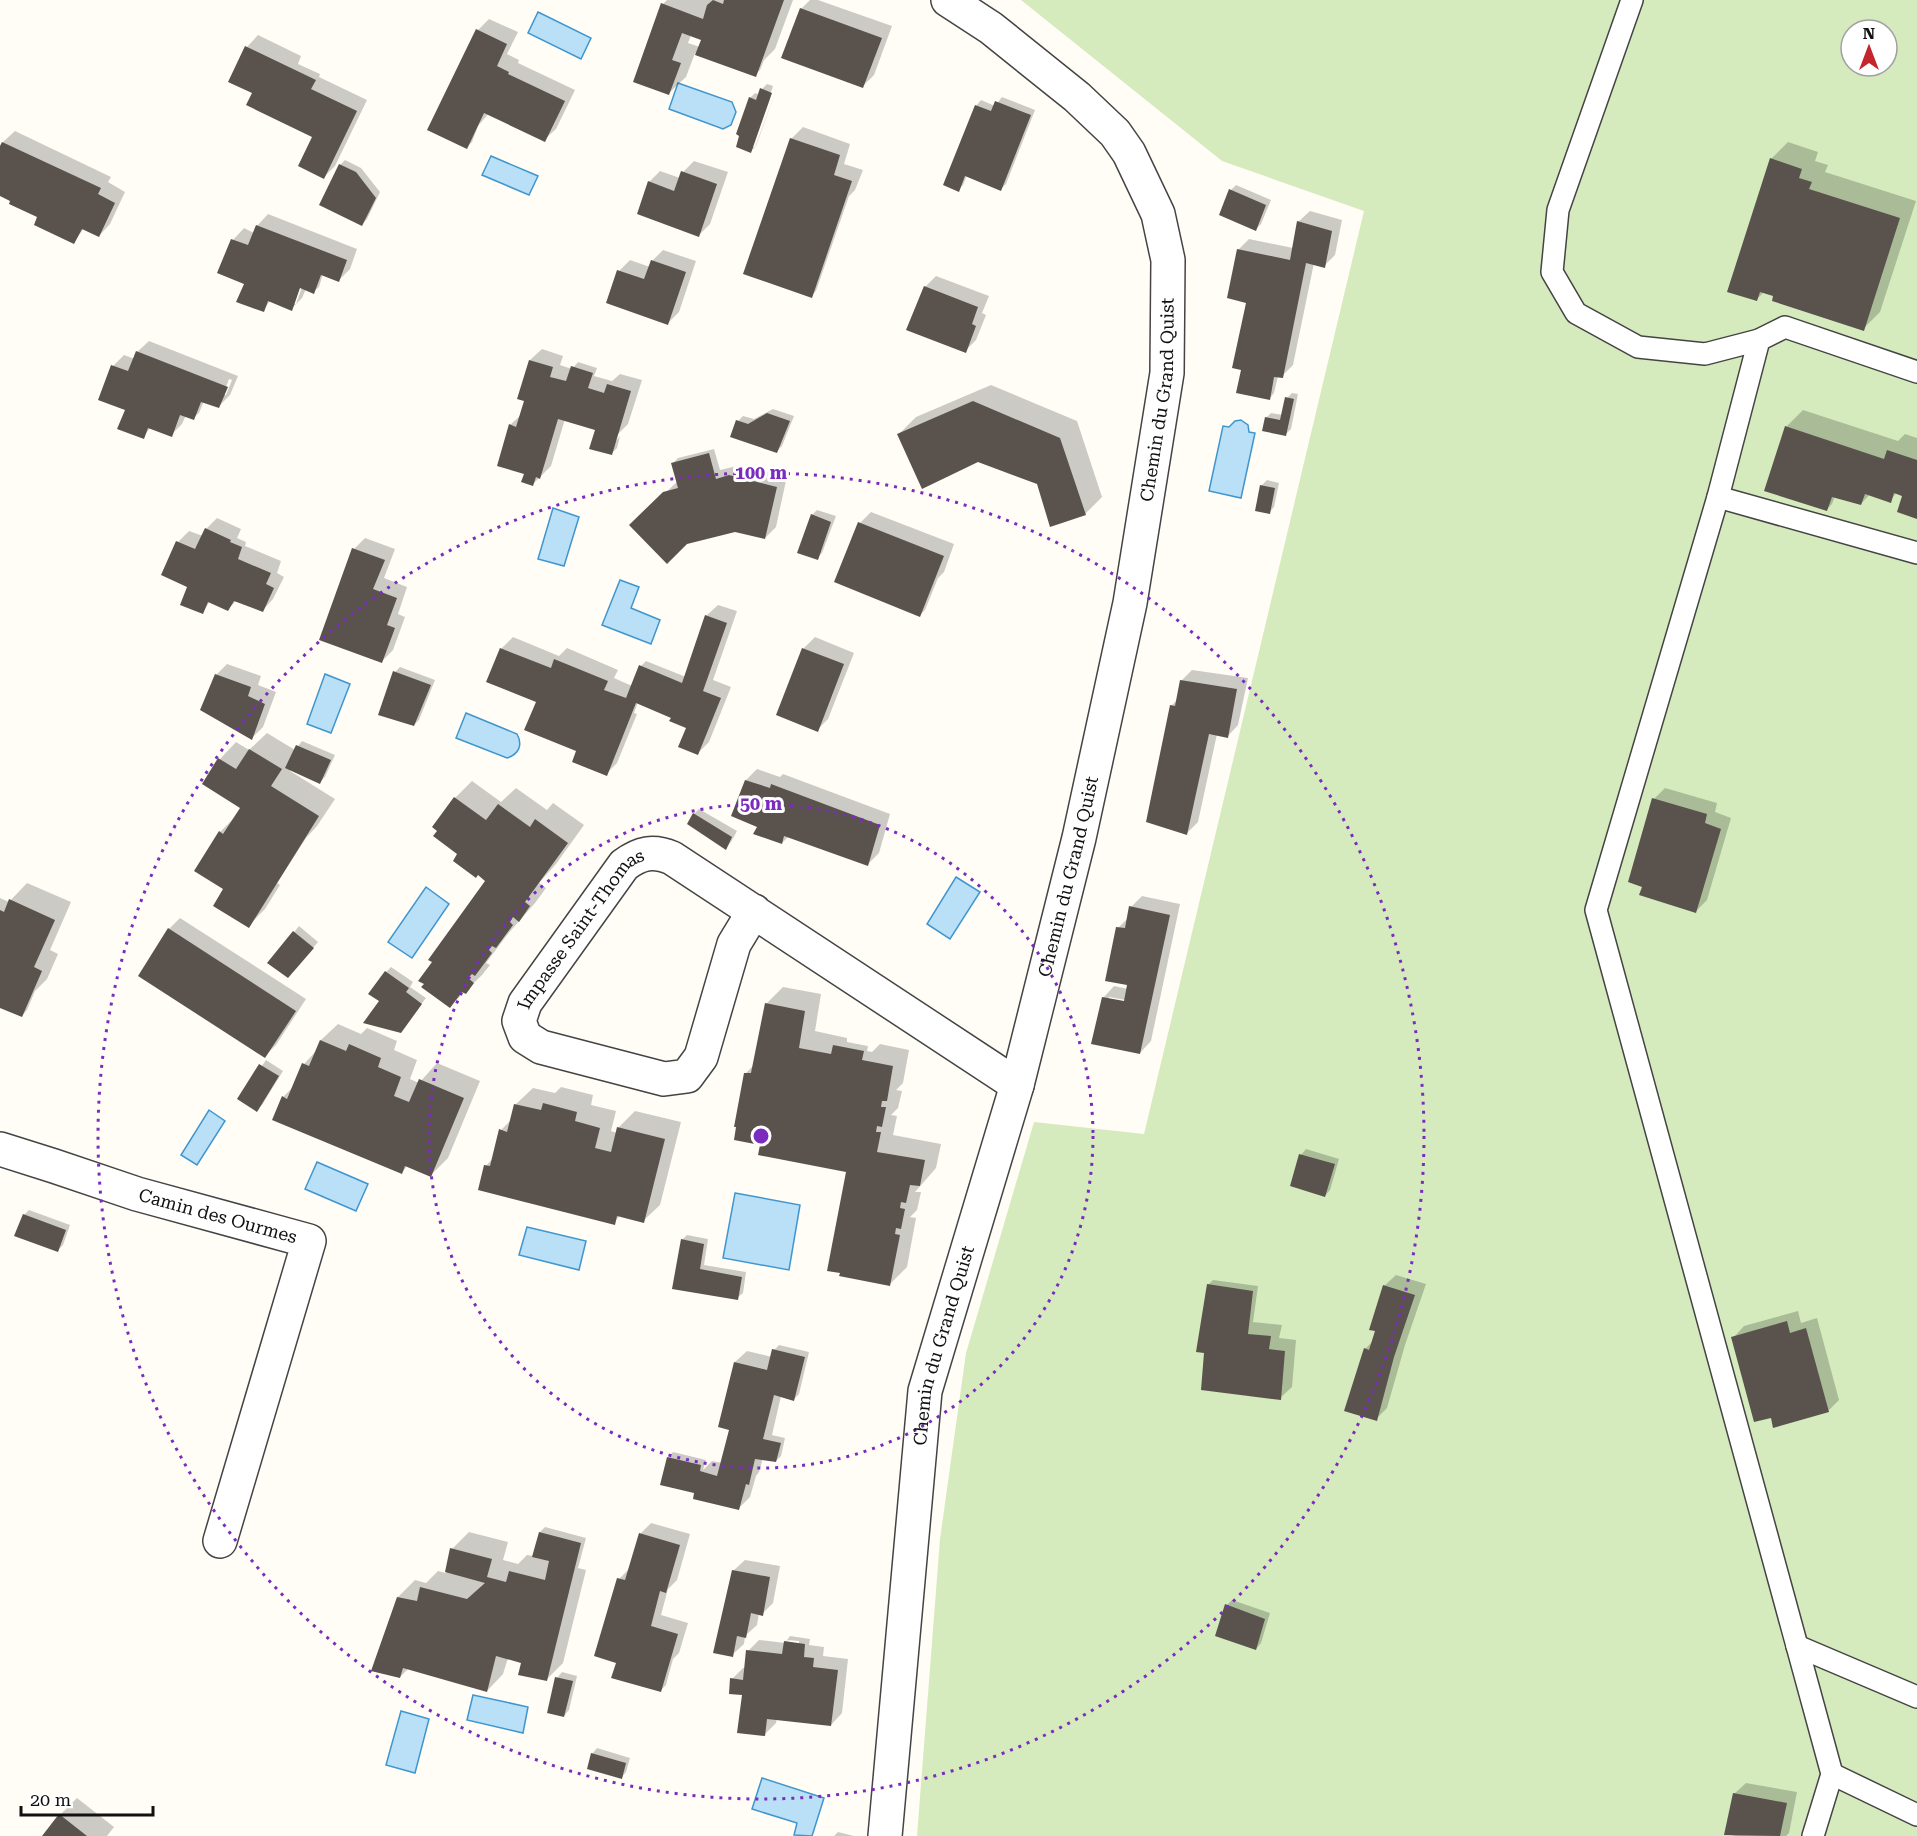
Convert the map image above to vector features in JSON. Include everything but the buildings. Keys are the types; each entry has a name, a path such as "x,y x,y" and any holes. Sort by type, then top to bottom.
{"street":[{"name":"Chemin du Grand Quist","path":"885,1836 925,1391 1017,1084 1079,838 1130,603 1167,373 1168,260 1158,214 1129,153 1115,134 1069,90 991,28 948,0"},
{"name":"Impasse Saint-Thomas","path":"754,911 734,944 701,1057 687,1076 664,1079 541,1047 525,1037 519,1021 525,1004 624,865 634,857 647,852 661,853 754,911 1017,1084"},
{"name":"Camin des Ourmes","path":"0,1149 137,1194 309,1241 220,1540"}],"lane":[{"path":"1632,0 1558,210 1552,272 1576,313 1638,347 1705,354 1759,340 1785,327 1917,372"},
{"path":"1759,340 1719,497 1596,910 1832,1774 1813,1836"},
{"path":"1719,497 1917,553"},
{"path":"1797,1646 1917,1696"},
{"path":"1832,1774 1917,1815"}],"green space":[{"path":"1021,0 1917,0 1917,1836 917,1836 940,1539 966,1353 1034,1122 1144,1134 1364,211 1222,161"}],"water":[{"path":"538,12 591,38 581,59 528,33"},
{"path":"678,83 732,102 736,112 731,125 723,129 669,109"},
{"path":"491,156 538,176 529,195 482,175"},
{"path":"1241,420 1248,425 1249,432 1255,433 1241,498 1209,491 1223,426 1229,427 1235,421"},
{"path":"553,508 579,517 564,566 538,559"},
{"path":"620,580 639,587 631,608 660,620 651,644 602,625"},
{"path":"325,674 350,684 331,733 307,724"},
{"path":"466,713 517,734 520,745 517,752 507,758 456,738"},
{"path":"956,877 980,892 950,939 927,924"},
{"path":"426,887 449,904 412,958 388,942"},
{"path":"209,1110 225,1121 197,1165 181,1155"},
{"path":"317,1162 368,1184 356,1211 305,1189"},
{"path":"735,1193 800,1205 789,1270 723,1258"},
{"path":"527,1227 586,1241 579,1270 519,1255"},
{"path":"473,1695 528,1707 523,1733 467,1720"},
{"path":"401,1711 429,1719 415,1773 386,1765"},
{"path":"762,1778 824,1798 812,1836 794,1835 797,1823 752,1809"}]}
